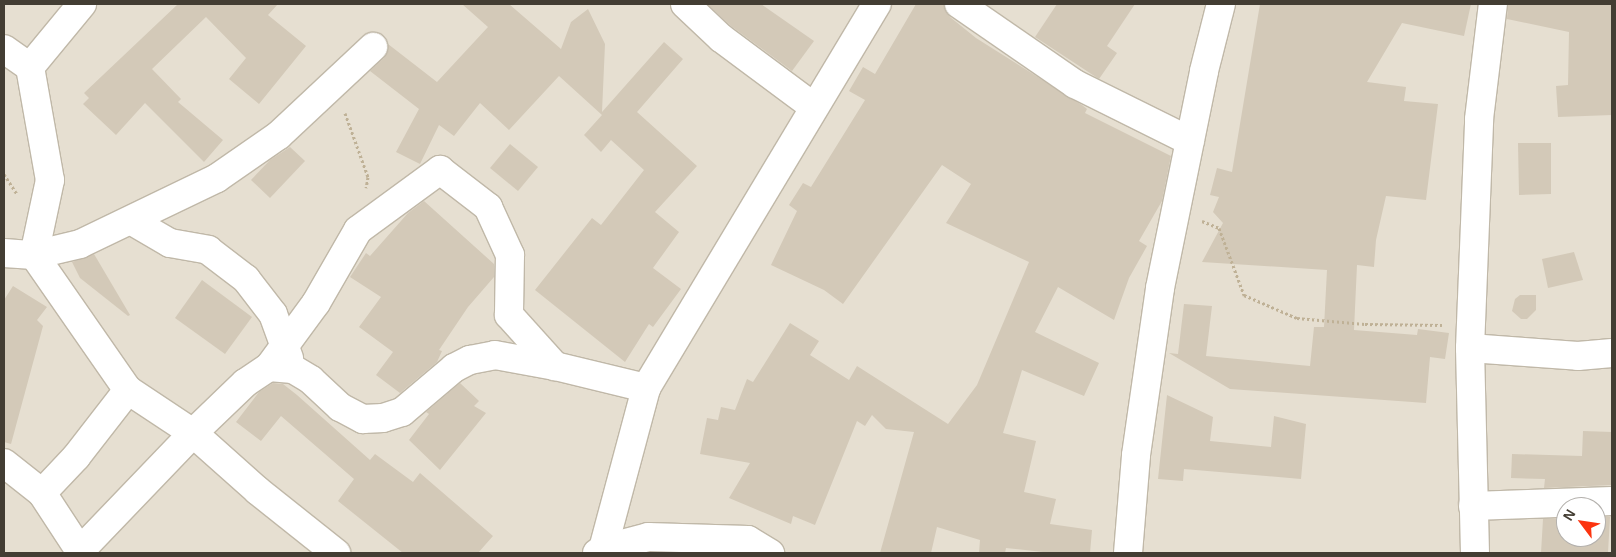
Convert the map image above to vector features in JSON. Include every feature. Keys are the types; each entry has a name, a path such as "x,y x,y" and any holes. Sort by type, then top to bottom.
{"street":[{"path":"30,67 82,4"},
{"path":"685,4 721,38 814,107"},
{"path":"770,553 748,540 658,537 600,551 646,388 877,4"},
{"path":"959,4 1075,84 1190,141"},
{"path":"1128,553 1149,366 1175,212 1221,4"},
{"path":"1475,553 1470,337 1479,119 1493,4"},
{"path":"4,252 34,255 80,244 132,221 217,178 279,135 373,47"},
{"path":"4,49 30,67 50,180 34,255 128,390 193,433 258,491 336,553"},
{"path":"284,344 316,304 358,230 440,170 488,207 510,255 509,315 555,366"},
{"path":"132,221 170,243 208,250 246,279 273,314 284,344 281,368"},
{"path":"1470,337 1578,356 1612,353"},
{"path":"4,463 42,493 79,552 193,433 245,383 281,368 311,380 340,407 363,419 383,418 402,412 454,368 470,360 495,356 555,366 646,388"},
{"path":"42,493 76,457 128,390"},
{"path":"1473,506 1612,501"}],"path":[{"path":"333,85 352,129 368,177 358,230"},
{"path":"1175,212 1219,228 1244,295 1297,318 1470,337"}],"shaded area":[{"path":"4,4 1612,4 1612,553 4,553"}],"building":[{"path":"178,4 278,4 268,15 306,46 259,104 229,79 246,58 206,17 152,69 181,99 178,102 223,140 204,162 145,103 116,135 83,104 89,98 84,93"},
{"path":"462,4 509,4 561,49 571,22 588,9 605,44 602,112 664,42 683,59 637,112 697,166 655,212 679,232 653,268 681,289 653,327 649,324 625,362 535,290 592,218 601,225 644,170 611,140 601,152 584,135 602,115 559,76 509,130 480,103 454,136 439,125 420,164 396,152 419,109 370,71 384,58 388,44 437,82 488,27"},
{"path":"707,4 761,4 814,41 792,71 731,26"},
{"path":"916,4 944,4 950,17 976,38 1082,105 1087,109 1085,113 1171,156 1162,201 1139,241 1147,246 1129,278 1114,320 1058,287 1035,332 1099,363 1084,396 1022,370 1003,433 1036,441 1024,492 1056,499 1050,524 1092,530 1090,553 1052,553 1006,548 1005,553 979,553 980,540 937,527 931,553 880,553 914,432 886,429 872,415 865,426 857,421 815,525 793,516 791,524 729,498 750,463 700,454 707,418 718,420 721,407 735,410 747,379 753,382 790,323 819,341 810,355 849,380 857,366 948,424 977,385 1029,262 946,223 971,184 942,165 843,304 824,290 771,265 797,211 789,205 803,183 811,187 865,100 849,91 863,67 875,74"},
{"path":"1057,4 1135,4 1107,46 1117,53 1099,79 1035,37"},
{"path":"1260,4 1471,4 1464,36 1402,23 1367,82 1406,87 1404,101 1438,104 1426,200 1386,196 1376,240 1374,267 1357,265 1354,330 1417,335 1418,329 1449,333 1445,359 1430,357 1426,403 1230,389 1169,353 1178,354 1184,304 1212,306 1206,356 1310,366 1314,327 1324,327 1327,270 1202,262 1223,223 1213,212 1219,197 1210,195 1217,168 1232,172"},
{"path":"1508,4 1612,4 1612,115 1558,117 1556,86 1568,85 1569,32 1507,19"},
{"path":"1518,143 1551,143 1551,194 1519,195"},
{"path":"510,144 538,167 518,191 490,168"},
{"path":"290,147 305,161 270,198 251,180 270,160"},
{"path":"424,201 494,264 494,277 468,307 439,350 442,351 437,362 400,393 376,375 393,352 359,327 381,297 350,277 366,253 370,256 408,213"},
{"path":"1574,252 1583,280 1548,288 1542,259"},
{"path":"94,254 130,315 128,316 80,278 72,262"},
{"path":"202,280 252,317 225,354 175,318"},
{"path":"13,286 47,307 37,320 43,326 11,444 4,442 4,300"},
{"path":"1520,295 1536,295 1536,310 1527,319 1521,319 1512,311 1515,299"},
{"path":"273,383 283,384 297,395 370,460 375,454 413,482 420,473 493,536 478,553 403,553 338,501 354,479 281,416 261,441 236,422 259,392"},
{"path":"460,383 479,401 474,406 486,413 440,470 409,440 429,414 426,412"},
{"path":"1167,395 1213,417 1210,441 1271,447 1274,416 1306,424 1301,479 1184,469 1183,481 1158,479"},
{"path":"1583,431 1612,432 1612,485 1544,488 1545,479 1511,478 1512,454 1582,456"},
{"path":"1606,517 1610,517 1608,553 1541,553 1543,519 1556,518 1556,547 1606,547"}]}
